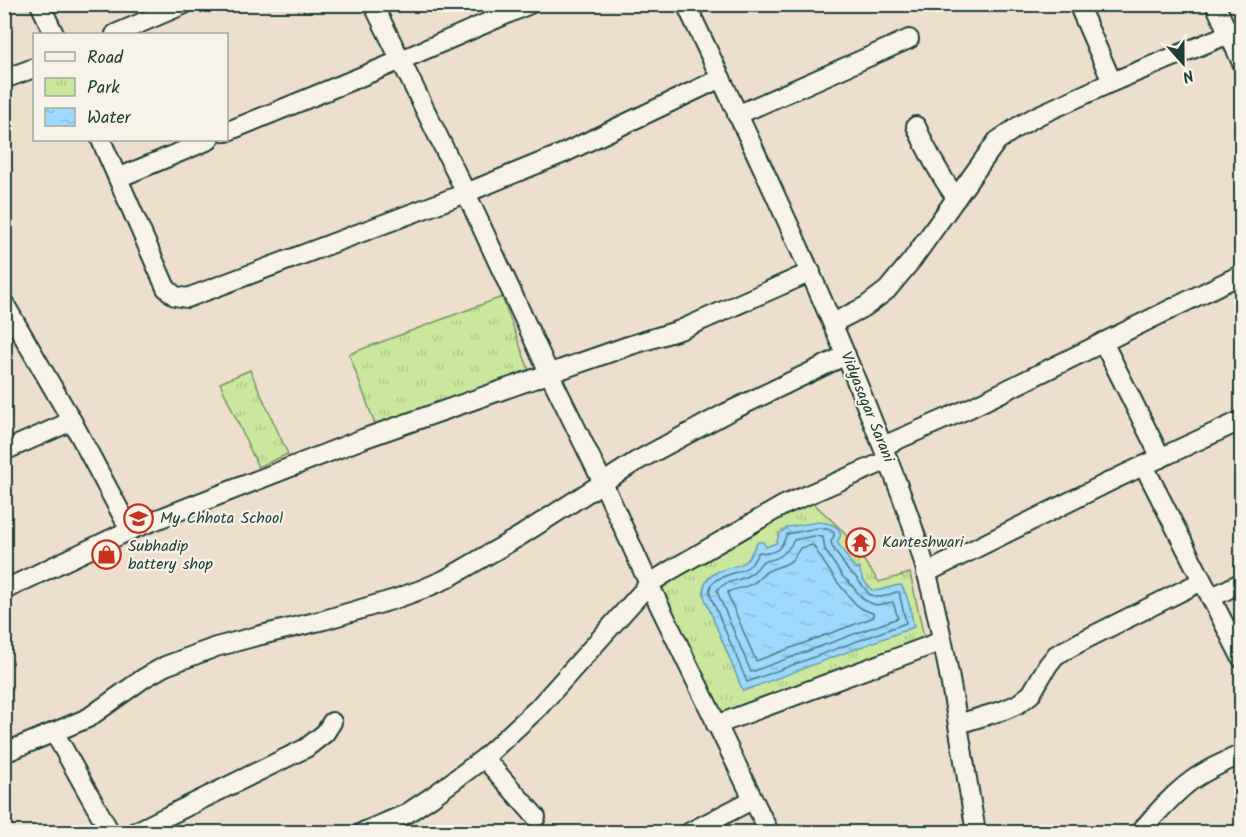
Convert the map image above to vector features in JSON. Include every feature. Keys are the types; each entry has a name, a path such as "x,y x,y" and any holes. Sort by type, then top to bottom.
{"street":[{"path":"40,4 54,33"},
{"path":"117,33 185,4"},
{"path":"373,4 399,61 466,193 549,374 769,832"},
{"path":"228,131 530,4"},
{"name":"Vidyasagar Sarani","path":"686,4 811,272 886,453 913,529 928,578 942,641 976,832"},
{"path":"1078,4 1112,82"},
{"path":"1215,4 1235,30 1242,63"},
{"path":"833,324 866,306 887,290 912,260 997,141 1039,115 1235,30"},
{"path":"737,115 909,39"},
{"path":"4,80 33,68"},
{"path":"101,141 166,288 175,296 187,298 466,193 564,153 721,78"},
{"path":"916,126 936,167 956,198"},
{"path":"118,177 207,141"},
{"path":"4,590 130,530 365,438 680,330 811,272"},
{"path":"363,832 406,814 484,758 538,708 649,584 784,505 970,408 1242,274"},
{"path":"4,303 72,421 130,530"},
{"path":"1103,342 1161,458"},
{"path":"4,753 88,717 165,666 216,647 331,618 423,589 446,579 520,536 635,462 716,418 846,355"},
{"path":"928,578 1117,478 1242,420"},
{"path":"4,451 72,421"},
{"path":"1144,466 1242,659"},
{"path":"958,724 1018,704 1031,694 1056,655 1202,581"},
{"path":"1211,598 1242,582"},
{"path":"716,724 942,641"},
{"path":"135,832 306,748 325,733 332,722"},
{"path":"54,732 111,832"},
{"path":"1140,832 1187,784 1242,754"},
{"path":"484,758 536,817"},
{"path":"690,832 752,800"}],"green space":[{"path":"502,297 529,370 376,427 349,354"},
{"path":"250,370 288,454 258,467 220,383"},
{"path":"810,500 843,531 879,582 910,573 924,637 720,716 662,591 665,582"}],"water":[{"path":"818,522 838,528 841,535 837,542 855,569 860,568 865,583 872,590 901,585 908,600 914,627 743,691 705,599 705,585 717,572 745,562 758,542 763,542 766,547 776,543 780,533 788,527"}],"place":[{"name":"My Chhota School","path":"139,518"},
{"name":"Kanteshwari","path":"861,542"},
{"name":"Subhadip battery shop","path":"107,555"}]}
